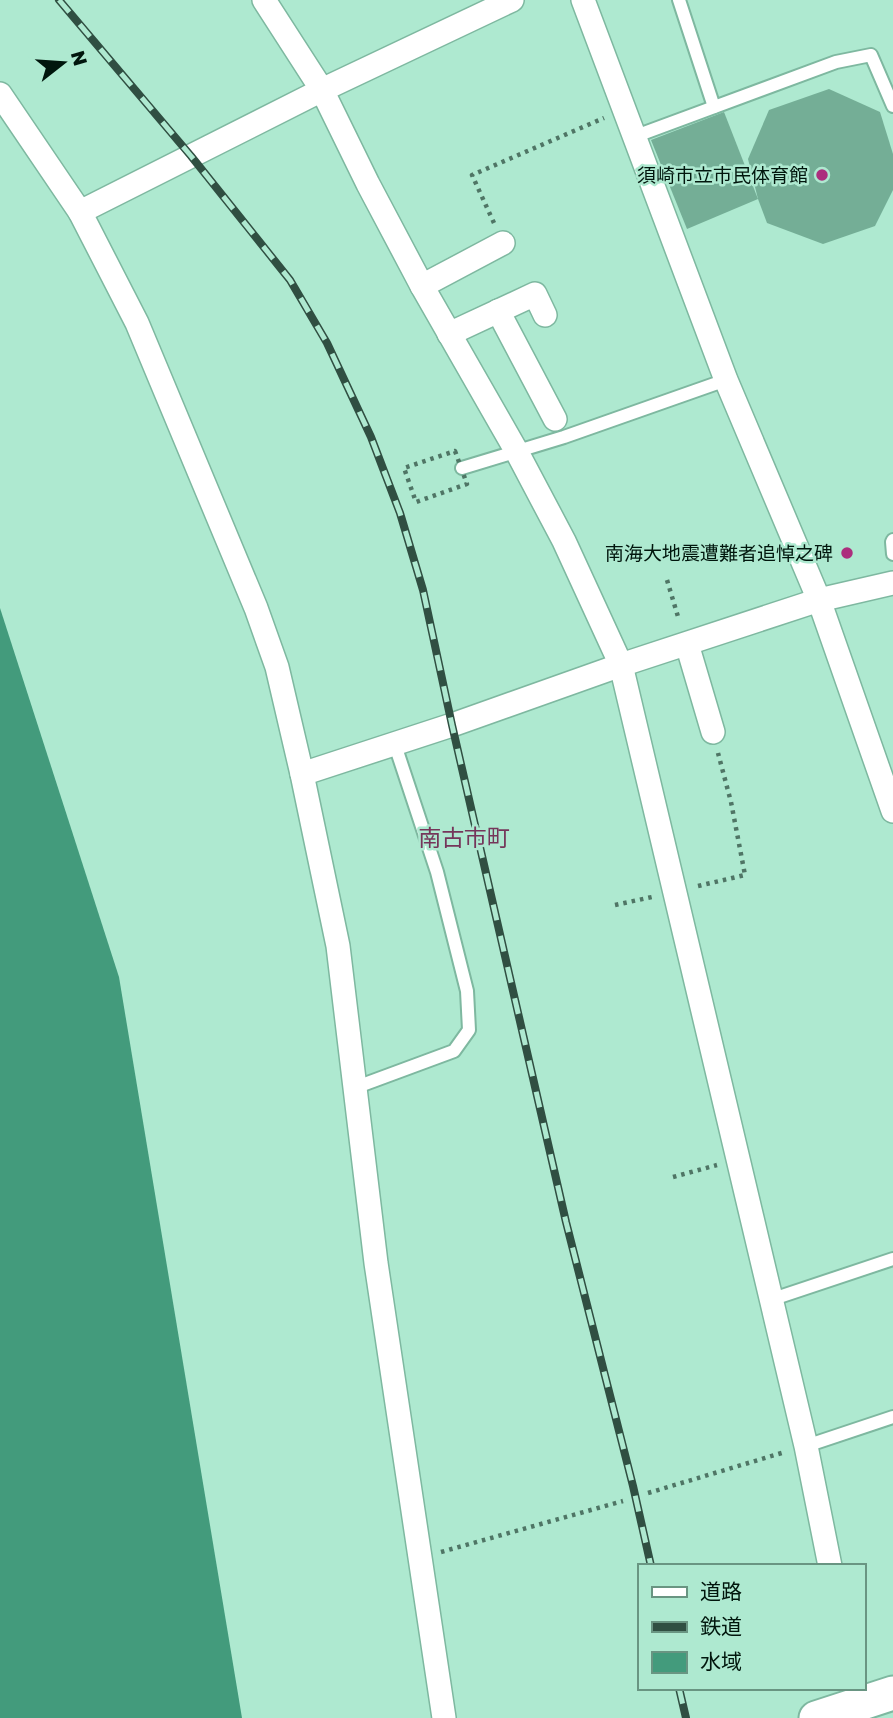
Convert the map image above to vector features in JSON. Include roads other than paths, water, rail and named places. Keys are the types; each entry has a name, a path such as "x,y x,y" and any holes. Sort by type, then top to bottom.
{"street":[{"path":"264,0 322,90 422,286 517,452 564,541 621,665 806,1446 830,1564"},
{"path":"80,212 322,90 512,0"},
{"path":"583,0 726,380 818,600 893,811"},
{"path":"0,94 80,212 137,323 256,608 277,667 338,946 376,1263 444,1718"},
{"path":"422,286 503,243"},
{"path":"449,334 535,294 545,315"},
{"path":"498,311 555,419"},
{"path":"302,774 395,745 621,665 818,600 893,583"},
{"path":"687,644 713,733"},
{"path":"816,1718 893,1693"}],"lane":[{"path":"679,0 714,107"},
{"path":"636,135 836,62 871,55 893,106"},
{"path":"462,468 564,437 726,380"},
{"path":"893,540 893,554"},
{"path":"355,1088 454,1051 469,1030 467,991 437,872 395,745"},
{"path":"770,1300 893,1259"},
{"path":"806,1446 893,1417"}],"water":[{"path":"0,608 119,977 242,1718 0,1718"}],"railway":[{"path":"59,0 191,156 290,280 327,343 371,437 400,513 423,590 566,1222 651,1564"},
{"path":"679,1690 686,1718"}],"place":[{"name":"須崎市立市民体育館","path":"822,175"},
{"name":"南海大地震遭難者追悼之碑","path":"847,553"}],"district":[{"name":"南古市町","path":"464,838"}]}
